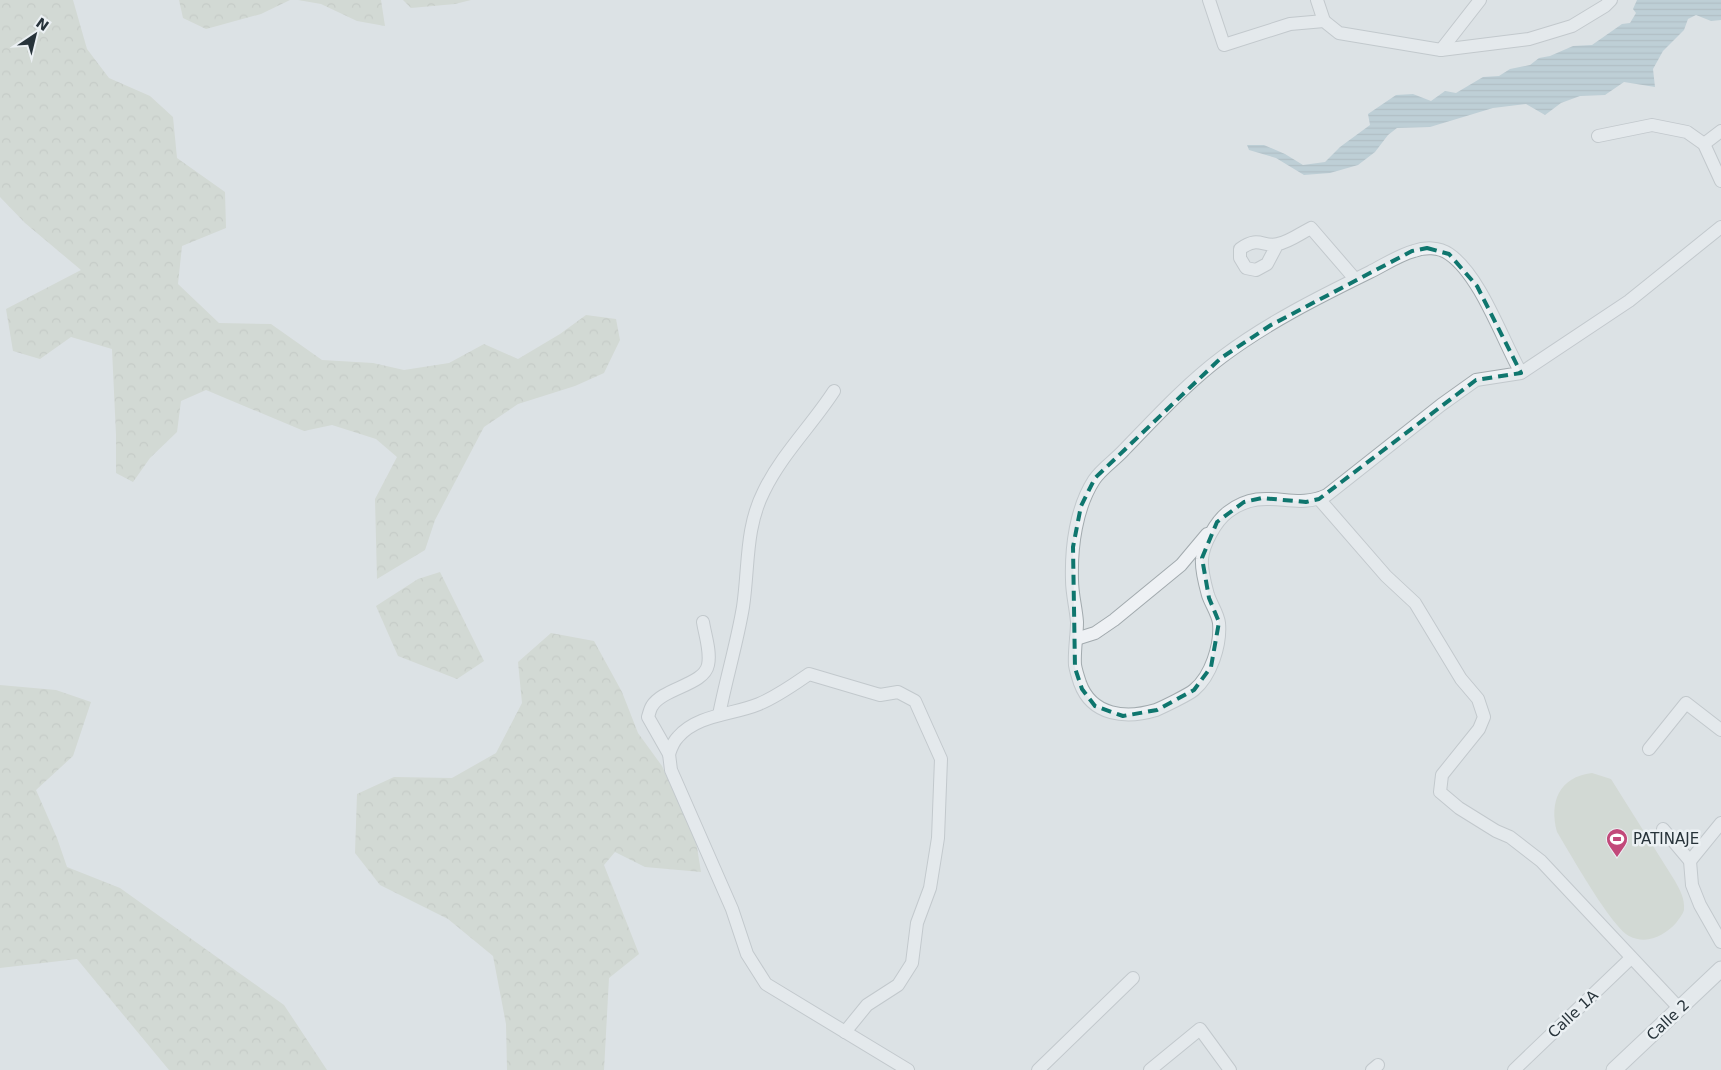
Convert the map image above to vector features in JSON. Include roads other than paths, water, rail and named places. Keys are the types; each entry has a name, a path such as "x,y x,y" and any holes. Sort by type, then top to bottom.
{"street":[{"path":"1210,0 1224,45 1290,24 1324,20"},
{"path":"1317,0 1324,20 1339,33 1441,50 1529,39 1572,26 1605,6 1611,0"},
{"path":"1441,50 1480,0"},
{"path":"1598,136 1652,125 1687,132 1704,144 1721,181"},
{"path":"1704,144 1721,131"},
{"path":"1076,639 1095,634 1181,564 1217,522 1229,511 1244,502 1262,498 1306,502 1327,495 1441,405 1476,380 1521,373 1629,301 1721,227"},
{"path":"1277,245 1311,228 1354,279"},
{"path":"1217,522 1202,558 1209,598 1219,622 1217,646 1212,666 1194,690 1157,710 1123,716 1107,712 1095,706 1082,689 1075,668 1077,625 1072,581 1073,547 1081,506 1095,478 1174,399 1221,358 1271,325 1354,279 1412,251 1427,248 1439,249 1449,254 1466,270 1477,286 1521,373"},
{"path":"719,715 739,627 746,586 747,555 753,520 763,492 773,474 820,413 834,391"},
{"path":"1319,499 1386,576 1416,603 1461,679 1478,699 1484,717 1479,729 1442,775 1440,792 1459,808 1496,831 1510,837 1541,861 1680,1008"},
{"path":"703,622 708,667 701,676 662,696 652,706 648,717 668,754 671,770 732,909 747,954 766,984 908,1070"},
{"path":"668,754 676,738 690,726 719,715 751,707 779,695 809,674 880,695 898,692 915,701 941,759 938,838 930,888 916,923 912,963 898,985 867,1005 845,1032"},
{"path":"1649,750 1686,703 1721,730"},
{"path":"1690,861 1721,823"},
{"path":"1663,829 1690,861 1692,885 1700,905 1721,942"},
{"name":"Calle 1A","path":"1514,1070 1631,958"},
{"name":"Calle 2","path":"1614,1070 1721,969"},
{"path":"1038,1070 1134,978"},
{"path":"1150,1070 1200,1029 1230,1070"}],"water":[{"path":"1637,0 1721,0 1721,20 1711,21 1696,15 1688,19 1684,30 1663,51 1653,69 1655,87 1624,82 1605,95 1580,96 1561,103 1545,115 1526,104 1493,108 1430,127 1397,128 1388,135 1375,152 1358,165 1330,173 1304,175 1276,158 1249,150 1247,145 1264,145 1285,154 1303,165 1325,162 1340,147 1370,125 1368,114 1396,95 1413,94 1431,101 1445,91 1456,93 1483,77 1499,76 1510,69 1530,65 1539,58 1550,56 1573,46 1592,45 1622,24 1630,23 1636,13 1633,9"}],"place":[{"name":"PATINAJE","path":"1617,858"}]}
